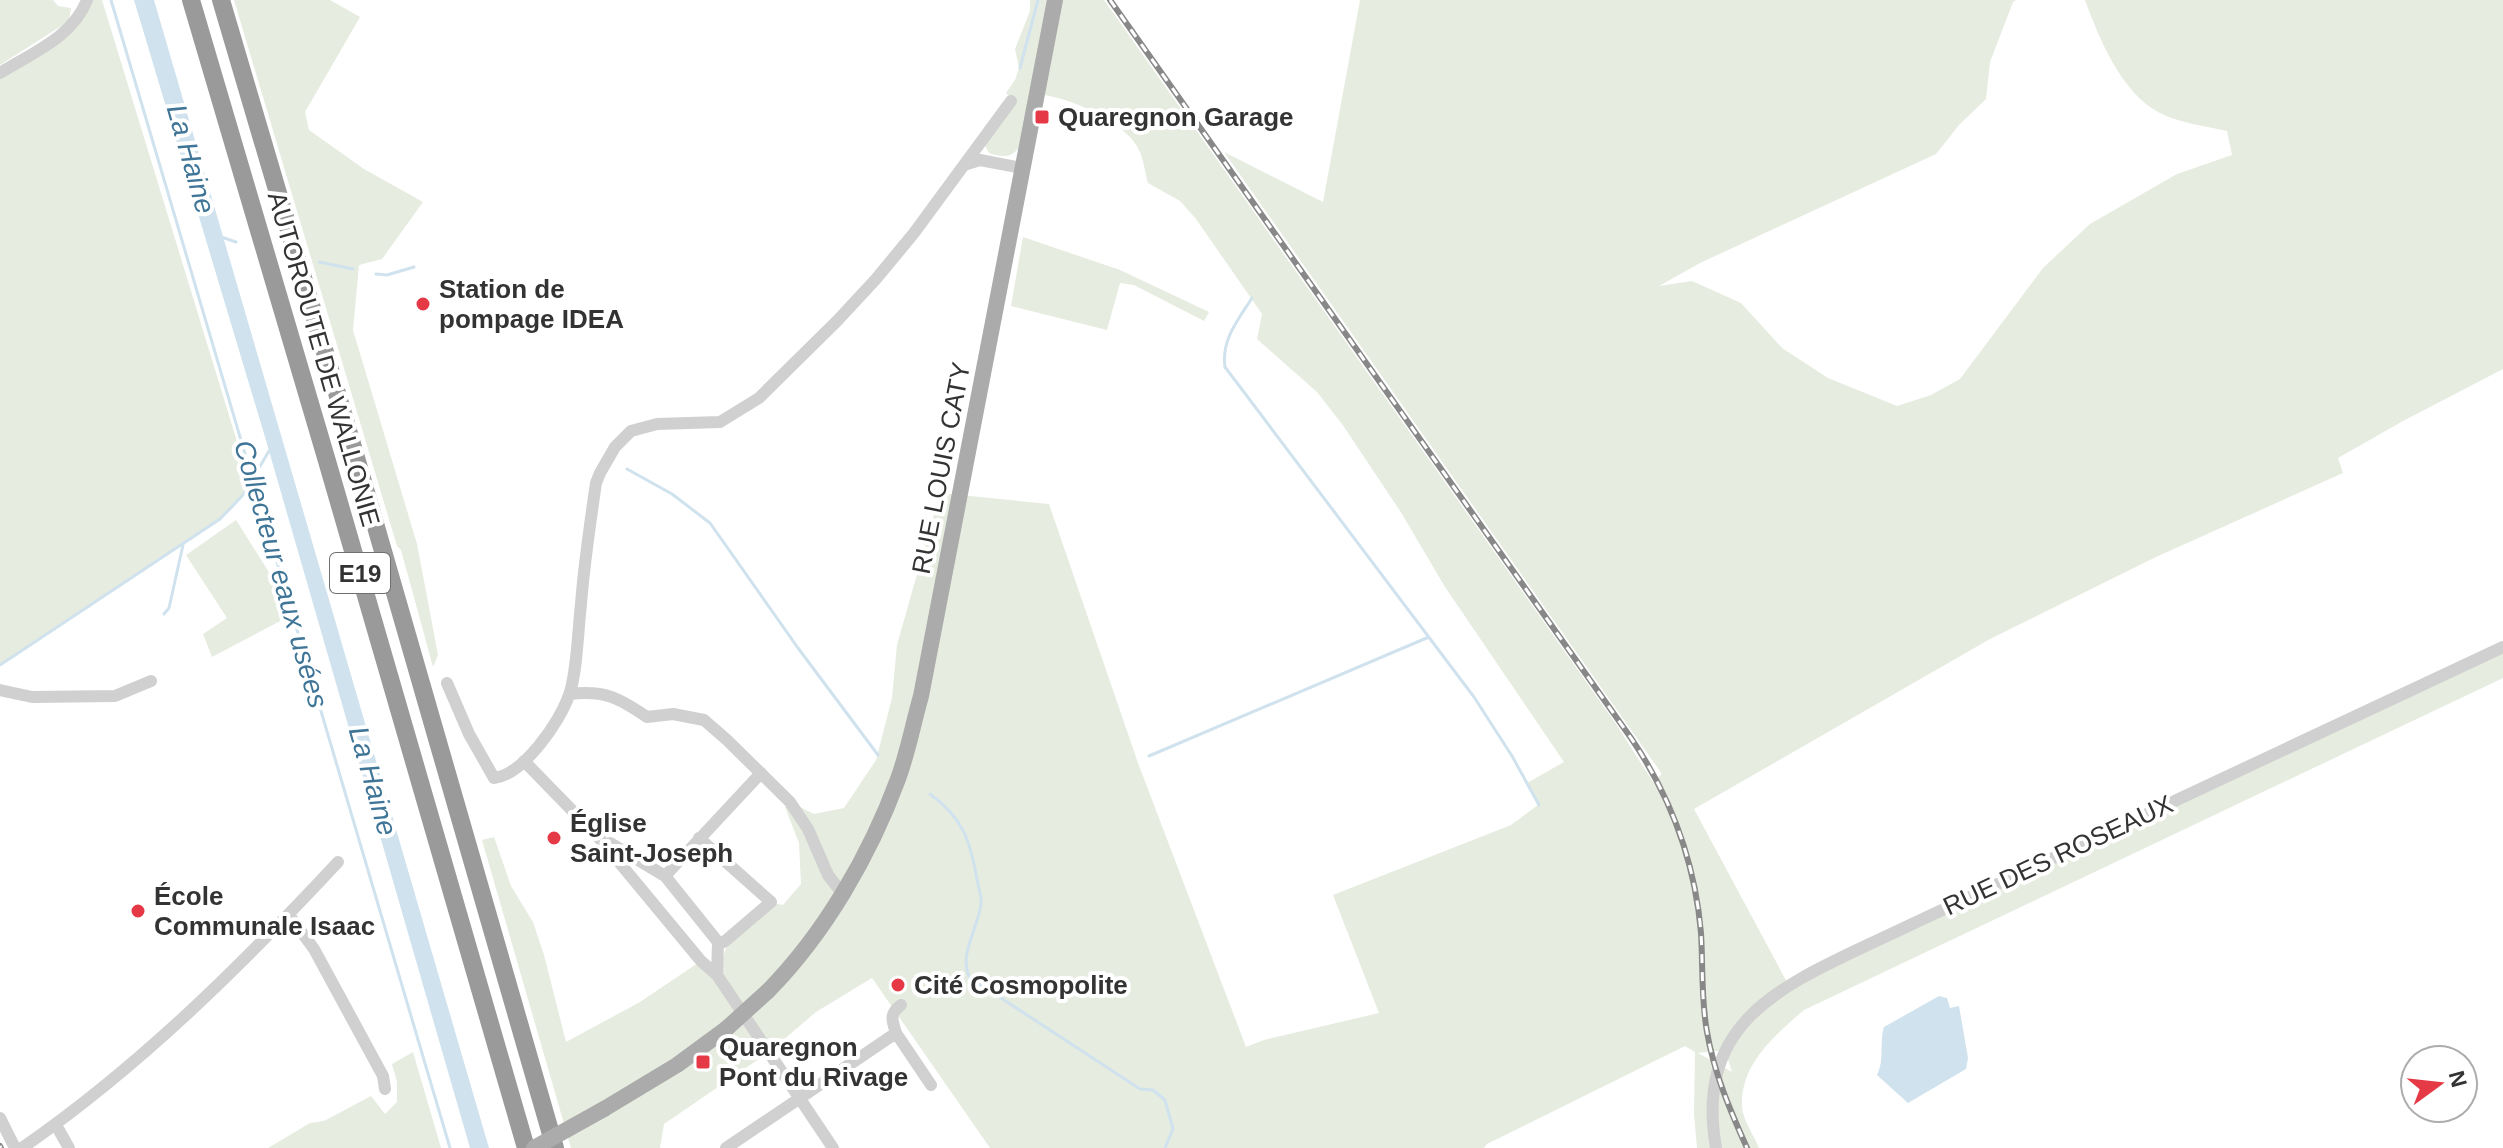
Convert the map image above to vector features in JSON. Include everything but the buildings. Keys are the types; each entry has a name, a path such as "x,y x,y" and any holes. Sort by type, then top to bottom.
{"highway":[{"name":"AUTOROUTE DE WALLONIE","path":"191,0 526,1148"},
{"name":"AUTOROUTE DE WALLONIE","path":"221,0 555,1148"}],"main road":[{"name":"RUE LOUIS CATY","path":"534,1148 677,1065 726,1029 768,991 808,945 842,893 880,825 900,774 921,696 1055,0"}],"street":[{"path":"0,73 73,25 87,0"},
{"path":"447,683 469,734 494,778 505,777 524,761 555,723 570,694 596,483 615,447 638,428 657,424 720,422 759,398 876,279 914,233 1011,101"},
{"path":"964,165 980,160 1022,168"},
{"name":"RUE DES ROSEAUX","path":"1716,1148 1712,1105 1716,1072 1726,1049 1758,1007 1788,984 2503,647"},
{"path":"0,690 32,697 115,696 151,681"},
{"path":"570,694 588,692 615,696 647,717 673,714 704,720 790,802 808,829 828,875 842,893"},
{"path":"524,761 599,838 701,961 717,975 833,1148"},
{"path":"665,876 761,773"},
{"path":"599,838 665,876 721,942"},
{"path":"699,838 771,902 721,942 717,975"},
{"path":"22,1148 111,1082 179,1022 289,915 338,862"},
{"path":"289,915 314,949 383,1076 385,1089"},
{"path":"901,1005 891,1016 896,1033 931,1085"},
{"path":"726,1148 896,1033"},
{"path":"0,1118 15,1148"},
{"path":"56,1125 69,1148"}],"shaded area":[{"path":"0,0 53,0 58,6 71,8 69,21 0,65"},
{"path":"87,0 102,0 250,484 233,508 220,519 0,665 0,73 53,41"},
{"path":"234,0 330,0 360,17 305,112 309,130 364,169 423,202 382,259 359,265 353,330 417,544 438,655 433,667 401,550 397,546"},
{"path":"1030,0 1049,0 1019,147 1006,156 989,153 984,144 1014,101 1006,93 1019,68 1015,49 1030,11"},
{"path":"1061,0 1104,0 1616,724 1653,782 1662,774 1224,152 1323,202 1360,0 2016,0 1990,62 1986,99 1959,125 1936,154 1700,263 1659,286 1692,281 1741,303 1782,348 1828,378 1897,406 1931,395 1960,379 2043,268 2090,224 2177,174 2232,155 2227,131 2167,116 2146,104 2134,92 2113,63 2085,0 2503,0 2503,369 2338,458 2343,473 2156,557 1990,639 1694,809 1788,984 2503,647 2503,678 1804,1010 1761,1052 1747,1077 1742,1107 1746,1123 1759,1148 1697,1148 1695,1052 1685,1046 1484,1148 990,1148 872,978 816,1012 769,1052 664,1124 660,1148 571,1148 482,840 494,837 511,886 533,922 566,1042 640,1002 701,961 717,975 726,948 773,903 783,905 801,884 799,843 785,807 790,802 814,814 844,808 876,760 892,698 897,645 940,493 1049,504 1138,763 1246,1047 1379,1013 1333,895 1511,825 1538,805 1527,783 1564,762 1445,587 1402,514 1342,424 1317,392 1257,339 1262,314 1196,219 1180,201 1148,183 1140,152 1125,132 1083,107 1043,95","holes":["1725,1050 1732,1072 1698,1053"]},
{"path":"1023,237 1120,270 1209,312 1204,321 1134,285 1120,283 1107,330 1011,306"},
{"path":"236,520 277,585 286,618 212,657 203,634 227,618 186,555"},
{"path":"413,1052 441,1148 268,1148 310,1123 324,1121 371,1096 385,1114 397,1102 397,1082 392,1064"}],"water":[{"name":"La Haine","path":"134,0 154,0 489,1148 470,1148 265,437"},
{"path":"1939,996 1947,998 1950,1008 1959,1006 1968,1058 1966,1069 1908,1103 1877,1075 1884,1027"}],"waterway":[{"name":"Collecteur eaux usées","path":"111,0 450,1148"},
{"path":"1020,68 1038,0"},
{"path":"221,237 236,242"},
{"path":"319,262 353,269"},
{"path":"376,274 387,275 414,267"},
{"path":"1252,298 1228,339 1225,367 1474,697 1539,805"},
{"path":"0,665 220,519 243,495 269,451"},
{"path":"627,469 672,494 710,523 878,755"},
{"path":"164,614 169,608 183,545"},
{"path":"1149,756 1429,637"},
{"path":"930,794 958,821 968,841 974,865 981,901 966,959 969,977 1140,1089 1153,1090 1165,1100 1173,1129 1165,1148"}],"railway":[{"path":"1110,0 1631,738 1658,783 1679,831 1693,881 1701,933 1704,1007 1710,1047 1723,1091 1747,1148"}],"place":[{"name":"Quaregnon Garage","path":"1042,117"},
{"name":"Station de pompage IDEA","path":"423,304"},
{"name":"Église Saint-Joseph","path":"554,838"},
{"name":"École Communale Isaac","path":"138,911"},
{"name":"Cité Cosmopolite","path":"898,985"},
{"name":"Quaregnon Pont du Rivage","path":"703,1062"}]}
